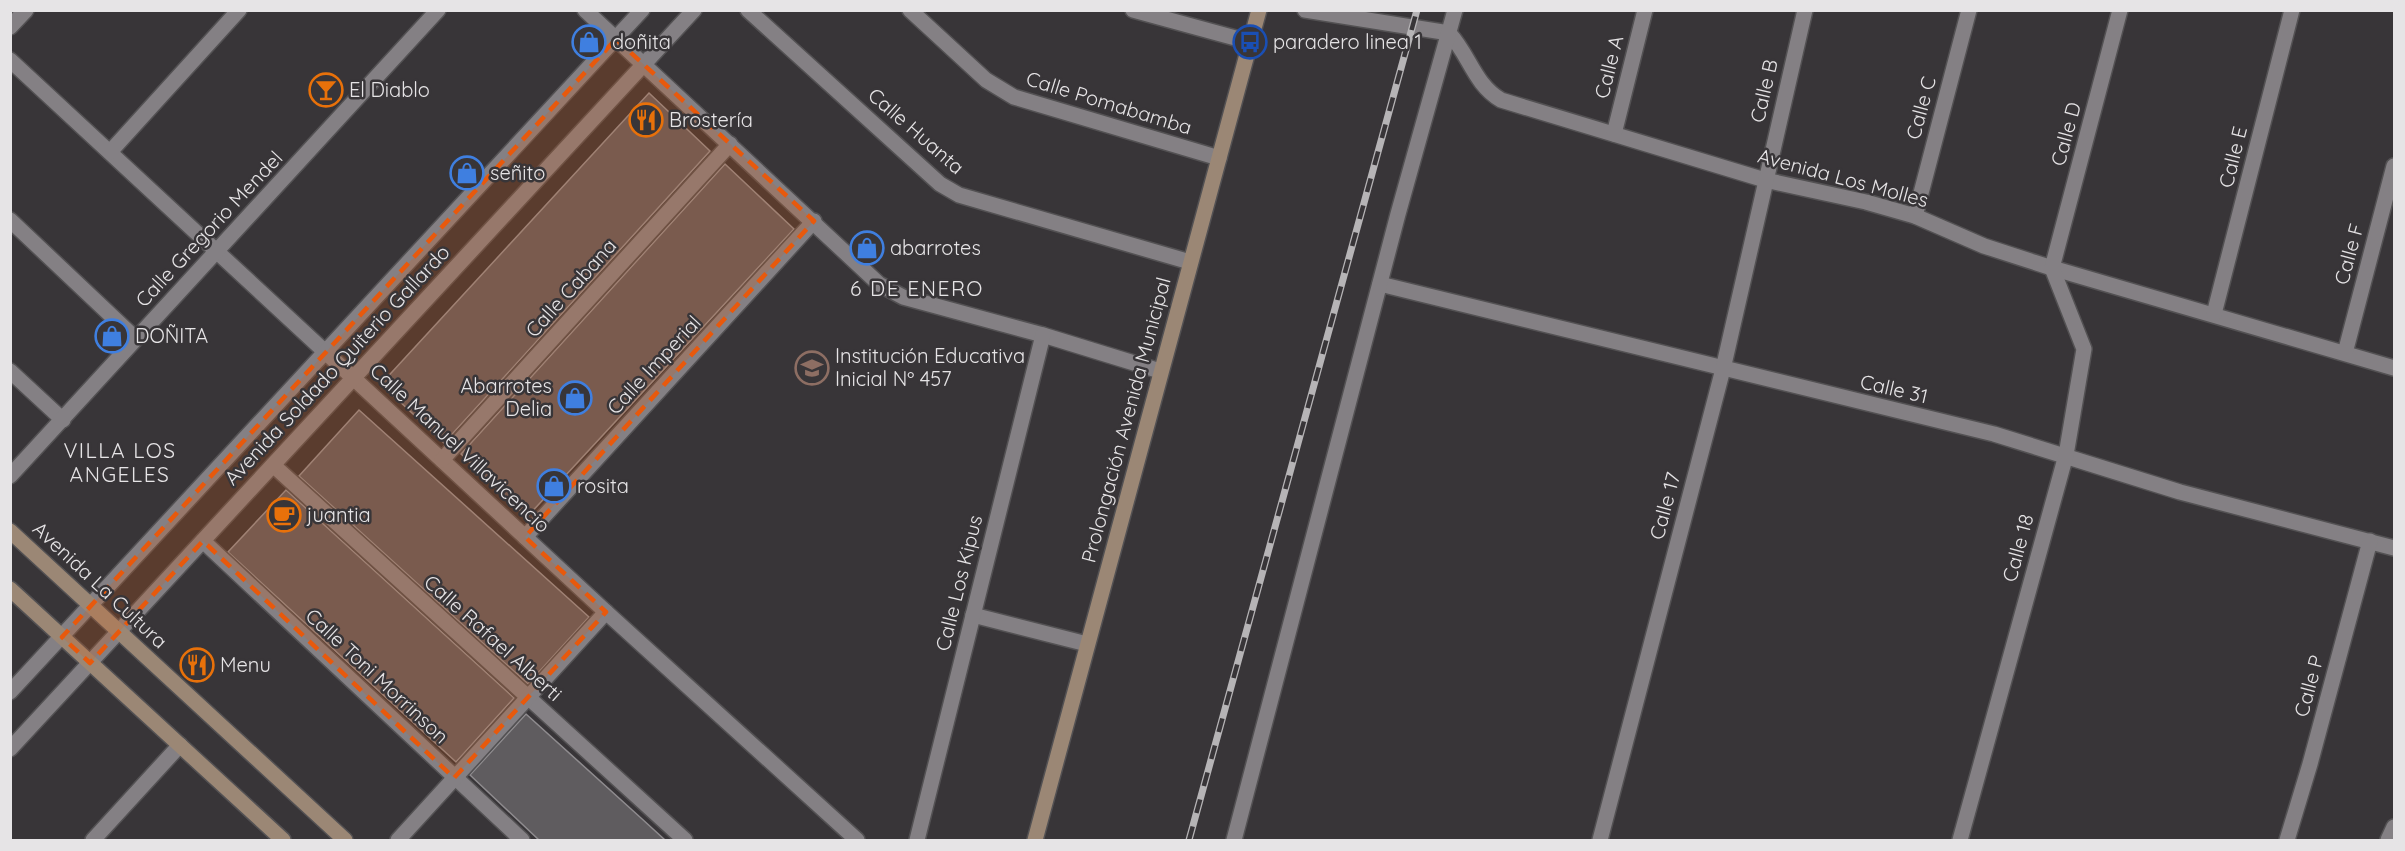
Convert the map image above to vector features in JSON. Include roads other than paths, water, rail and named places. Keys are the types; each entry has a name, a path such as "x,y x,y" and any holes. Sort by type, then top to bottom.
{"main road":[{"name":"Prolongación Avenida Municipal","path":"1035,840 1259,10"},
{"name":"Avenida La Cultura","path":"10,531 345,840"},
{"path":"10,589 283,840"}],"street":[{"path":"10,27 26,10"},
{"path":"110,152 239,10"},
{"name":"Calle Gregorio Mendel","path":"10,476 438,10"},
{"path":"585,10 879,284 903,297 1160,370"},
{"name":"Avenida Soldado Quiterio Gallardo","path":"10,692 642,10"},
{"name":"Avenida Soldado Quiterio Gallardo","path":"10,749 694,10"},
{"name":"Calle Huanta","path":"748,10 940,184 960,195 1190,262"},
{"name":"Calle Pomabamba","path":"910,10 986,80 1014,97 1219,158"},
{"path":"1133,10 1250,42"},
{"path":"1305,10 1449,33"},
{"path":"1234,840 1380,284 1455,10"},
{"name":"Calle A","path":"1614,134 1645,10"},
{"name":"Calle B","path":"1765,180 1804,10"},
{"name":"Calle C","path":"1915,216 1969,10"},
{"name":"Calle D","path":"2052,268 2120,10"},
{"name":"Calle E","path":"2214,314 2292,10"},
{"name":"Avenida Los Molles","path":"1449,33 1461,46 1488,92 1501,100 1765,180 1866,202 1915,216 1984,246 2052,268 2394,368"},
{"name":"Calle Manuel Villavicencio","path":"10,60 606,612 857,840"},
{"name":"Calle Cabana","path":"442,460 730,144"},
{"name":"Calle F","path":"2345,353 2394,166"},
{"name":"Calle 17","path":"1600,840 1723,369 1765,180"},
{"path":"10,220 136,339"},
{"name":"Calle Imperial","path":"525,537 814,221"},
{"name":"Calle 18","path":"1960,840 2066,455 2084,349 2052,268"},
{"name":"Calle 31","path":"1380,284 1994,434 2180,492 2394,548"},
{"name":"Calle Los Kipus","path":"916,840 1043,335"},
{"path":"10,370 63,420"},
{"name":"Calle Rafael Alberti","path":"273,465 685,840"},
{"name":"Calle Toni Morrinson","path":"203,541 522,840"},
{"name":"Calle P","path":"2287,840 2310,764 2370,541"},
{"path":"398,840 606,612"},
{"path":"973,615 1087,644"},
{"path":"98,838 180,745"},
{"path":"2388,840 2394,827"}],"railway":[{"path":"1189,840 1417,10"}],"place":[{"name":"doñita","path":"589,42"},
{"name":"paradero linea 1","path":"1250,42"},
{"name":"El Diablo","path":"326,90"},
{"name":"Brostería","path":"646,120"},
{"name":"señito","path":"467,173"},
{"name":"abarrotes","path":"867,248"},
{"name":"DOÑITA","path":"112,336"},
{"name":"Institución Educativa Inicial Nº 457","path":"812,368"},
{"name":"Abarrotes Delia","path":"575,398"},
{"name":"rosita","path":"554,486"},
{"name":"juantia","path":"284,515"},
{"name":"Menu","path":"197,665"}],"district":[{"name":"6 DE ENERO","path":"917,289"},
{"name":"VILLA LOS ANGELES","path":"120,463"}]}
